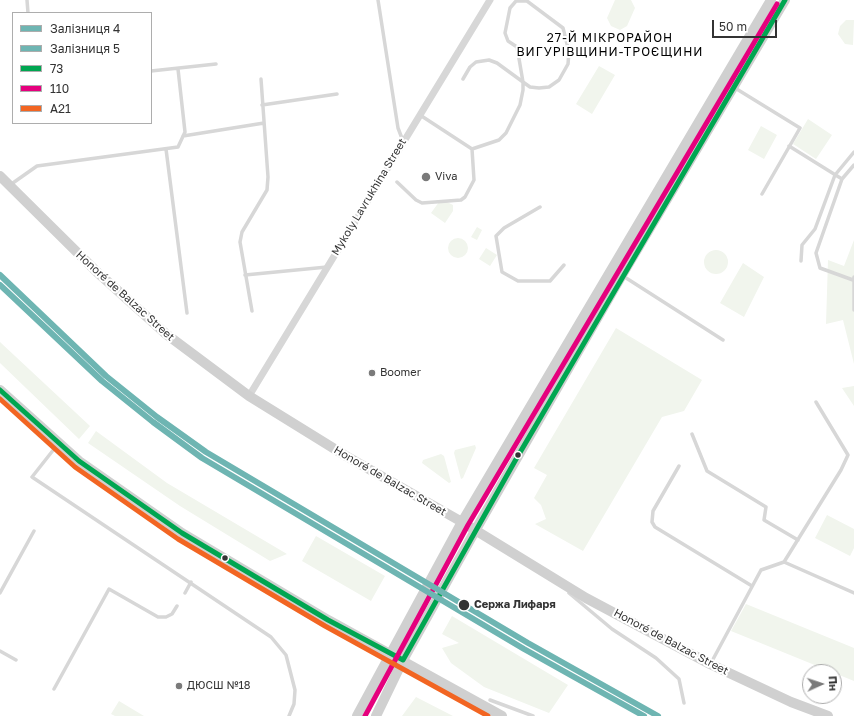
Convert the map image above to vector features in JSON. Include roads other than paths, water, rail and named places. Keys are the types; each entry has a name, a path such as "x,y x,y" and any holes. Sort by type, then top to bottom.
{"street":[{"name":"Mykoly Lavrukhina Street","path":"249,396 490,0"},
{"path":"357,716 462,522 771,0"},
{"path":"376,716 403,660 475,531 622,275 785,0"},
{"name":"Honoré de Balzac Street","path":"0,176 97,272 166,334 249,396 346,456 462,522 586,598 710,664 791,702 828,716"},
{"path":"0,390 78,461 182,533 328,620 403,660 502,716"}],"lane":[{"path":"26,0 28,12"},
{"path":"378,0 398,128 403,141"},
{"path":"463,79 468,70 476,62 489,60 497,63 523,82 530,86 539,88 549,87 566,70 568,64 569,52 563,28 529,2 522,0 514,3 510,8 505,30 507,39 517,47 523,82 522,99 506,133 498,140 472,149"},
{"path":"152,71 216,64"},
{"path":"9,185 37,166 178,147 185,132 178,69"},
{"path":"252,311 241,247 242,232 267,190 268,177 261,79"},
{"path":"734,88 800,128 762,194"},
{"path":"262,105 337,94"},
{"path":"420,114 472,149"},
{"path":"183,136 264,123"},
{"path":"789,146 842,179"},
{"path":"166,149 187,313"},
{"path":"397,182 416,200 422,203 461,200 465,197 474,180 472,149"},
{"path":"801,261 802,245 815,229 835,175 854,152"},
{"path":"854,165 842,179 816,253 820,268 854,278 854,310"},
{"path":"540,207 504,228 496,236 502,272 518,281 550,281 564,265"},
{"path":"245,275 327,267"},
{"path":"622,275 723,340"},
{"path":"710,664 761,570 784,562 848,455 816,402"},
{"path":"692,434 707,471 766,507 764,520 798,540"},
{"path":"58,444 32,477 271,637 286,655 295,690 294,704 289,716"},
{"path":"679,466 653,511 652,522 655,526 752,586"},
{"path":"0,593 34,531"},
{"path":"784,562 854,593"},
{"path":"549,576 612,629 656,658 679,679 684,703"},
{"path":"185,593 191,582"},
{"path":"54,689 108,589 158,618 166,617 172,614 177,606"},
{"path":"0,651 16,660"},
{"path":"490,700 532,716"}],"rail line":[{"name":"4","path":"0,275 106,376 157,417 206,452 528,643 658,716"},
{"name":"5","path":"0,285 102,381 153,422 202,458 524,649 644,716"}],"place":[{"name":"Viva","path":"426,177"},
{"name":"Boomer","path":"372,373"},
{"name":"Сержа Лифаря","path":"464,605"},
{"name":"ДЮСШ №18","path":"179,686"}],"district":[{"name":"27-Й МІКРОРАЙОН ВИГУРІВЩИНИ-ТРОЄЩИНИ","path":"610,45"}]}
